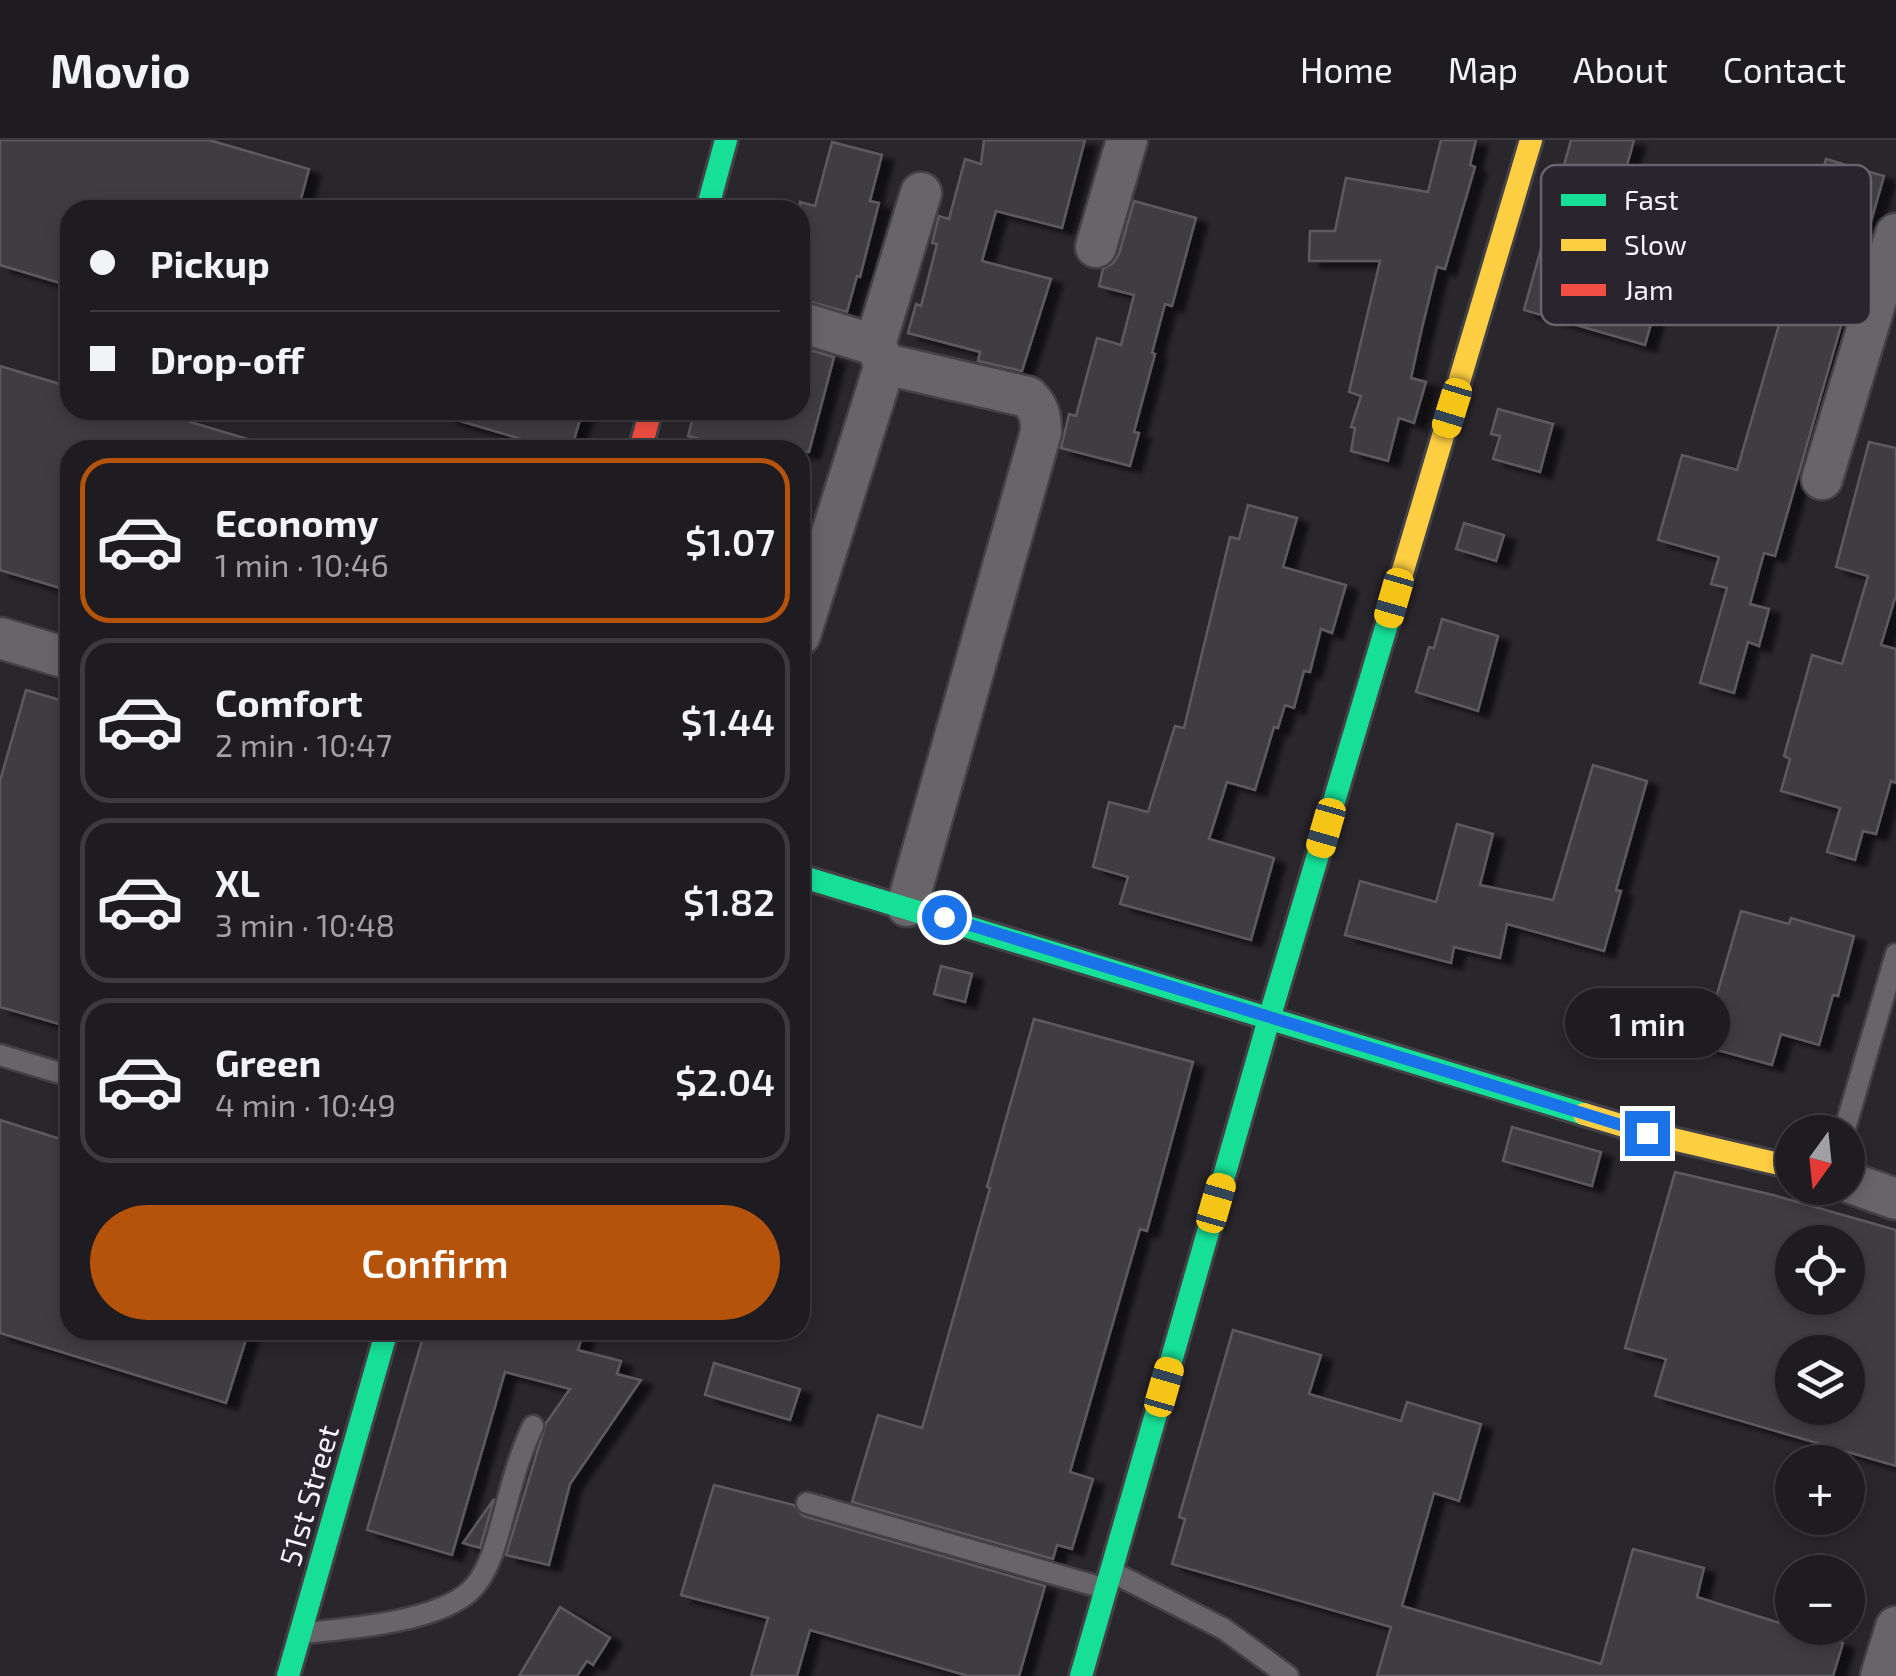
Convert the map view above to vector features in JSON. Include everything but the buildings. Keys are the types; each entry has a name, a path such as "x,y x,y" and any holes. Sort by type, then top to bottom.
{"street":[{"path":"710,200 726,140"},
{"path":"1096,247 1127,140"},
{"path":"1081,1676 1270,1019 1531,140"},
{"path":"810,600 921,194"},
{"path":"1871,317 1896,234"},
{"path":"1822,479 1869,325"},
{"path":"810,326 880,354 1028,397 1038,407 1041,420 1041,432 908,906"},
{"path":"0,638 60,656"},
{"path":"810,879 1647,1133 1775,1163"},
{"path":"1865,1188 1896,1199"},
{"name":"51st Street","path":"288,1676 384,1340"},
{"path":"1881,1676 1896,1627"}],"lane":[{"path":"1849,1115 1896,954"},
{"path":"0,1055 60,1073"},
{"path":"300,1634 376,1626 453,1602 472,1589 496,1546 519,1456 533,1426"},
{"path":"806,1503 1108,1580 1224,1630 1288,1676"}],"traffic: fast":[{"path":"710,200 726,140"},
{"path":"1081,1676 1269,1019 1393,604"},
{"path":"810,879 1584,1114"},
{"path":"288,1676 384,1340"}],"traffic: slow":[{"path":"1393,604 1531,140"},
{"path":"1584,1114 1775,1163"}],"traffic: jam":[{"path":"643,440 648,420"}],"route":[{"path":"944,917 1647,1133"}]}
